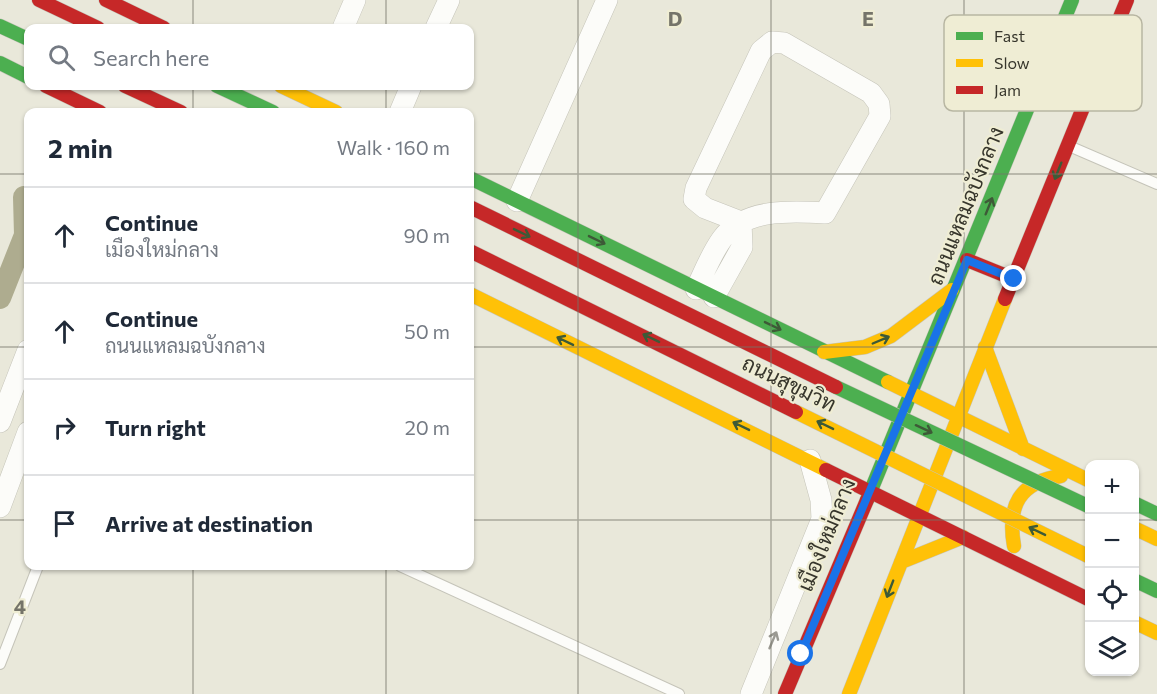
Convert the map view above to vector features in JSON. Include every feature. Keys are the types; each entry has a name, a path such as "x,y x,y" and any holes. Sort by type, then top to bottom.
{"main road":[{"path":"39,0 90,24"},
{"path":"106,0 156,24"},
{"name":"ถนนแหลมฉบังกลาง","path":"1066,15 1072,0"},
{"path":"0,26 24,37"},
{"path":"0,63 24,75"},
{"path":"56,90 92,108"},
{"path":"134,90 172,108"},
{"path":"226,90 264,108"},
{"path":"315,93 332,108"},
{"name":"ถนนแหลมฉบังกลาง","path":"910,393 956,287 1027,111"},
{"path":"849,694 919,514 1082,111"},
{"path":"474,180 1083,478"},
{"name":"ถนนสุขุมวิท","path":"474,209 804,372 1085,505"},
{"name":"ถนนสุขุมวิท","path":"474,253 1085,555"},
{"path":"967,260 1014,279"},
{"path":"829,354 865,347 891,336 956,287"},
{"path":"474,296 775,444 815,455 868,489 1085,598"},
{"path":"986,347 1023,449"},
{"path":"829,354 864,391 867,410 861,425 848,443 838,448"},
{"name":"เมืองใหม่กลาง","path":"784,694 910,393"},
{"path":"1024,567 1014,548 1010,529 1013,508 1024,489 1043,477 1083,478"},
{"path":"1139,505 1157,514"},
{"path":"1139,530 1157,539"},
{"path":"901,562 963,537"},
{"path":"1139,582 1157,591"},
{"path":"1139,624 1157,633"}],"street":[{"path":"345,24 355,0"},
{"path":"438,24 449,0"},
{"path":"517,201 607,0"},
{"path":"705,293 722,238 741,222 786,211 825,213 880,117 879,104 871,93 784,43 772,42 761,51 696,188 694,199 705,208 741,222"},
{"path":"52,90 67,108"},
{"path":"402,108 409,90"},
{"path":"0,422 24,360"},
{"path":"0,507 24,443"},
{"path":"751,694 822,519 815,455"}],"lane":[{"path":"1069,146 1157,184"},
{"path":"0,664 36,570"},
{"path":"409,570 679,694"}],"waterway":[{"path":"0,298 24,238"}],"traffic: fast":[{"path":"1066,15 1072,0"},
{"path":"0,26 24,37"},
{"path":"0,63 24,75"},
{"path":"226,90 264,108"},
{"path":"867,500 1026,111"},
{"path":"474,180 888,382"},
{"path":"836,387 1085,505"},
{"path":"1139,505 1157,514"},
{"path":"1139,582 1157,591"}],"traffic: slow":[{"path":"289,90 328,108"},
{"path":"824,352 865,347 891,336 952,290"},
{"path":"474,296 826,470"},
{"path":"849,694 1005,299"},
{"path":"985,347 1023,449"},
{"path":"888,382 1085,479"},
{"path":"796,412 1085,555"},
{"path":"1014,546 1012,519 1019,498 1035,484 1061,476"},
{"path":"1139,530 1157,539"},
{"path":"901,562 963,537"},
{"path":"1139,624 1157,633"}],"traffic: jam":[{"path":"39,0 90,24"},
{"path":"106,0 156,24"},
{"path":"1121,15 1127,0"},
{"path":"54,90 92,108"},
{"path":"134,90 172,108"},
{"path":"1005,299 1082,111"},
{"path":"474,209 836,387"},
{"path":"474,253 796,412"},
{"path":"967,260 1014,279"},
{"path":"826,470 1085,598"},
{"path":"785,694 867,500"}],"route":[{"path":"801,654 863,502 967,260 1014,279"}]}
